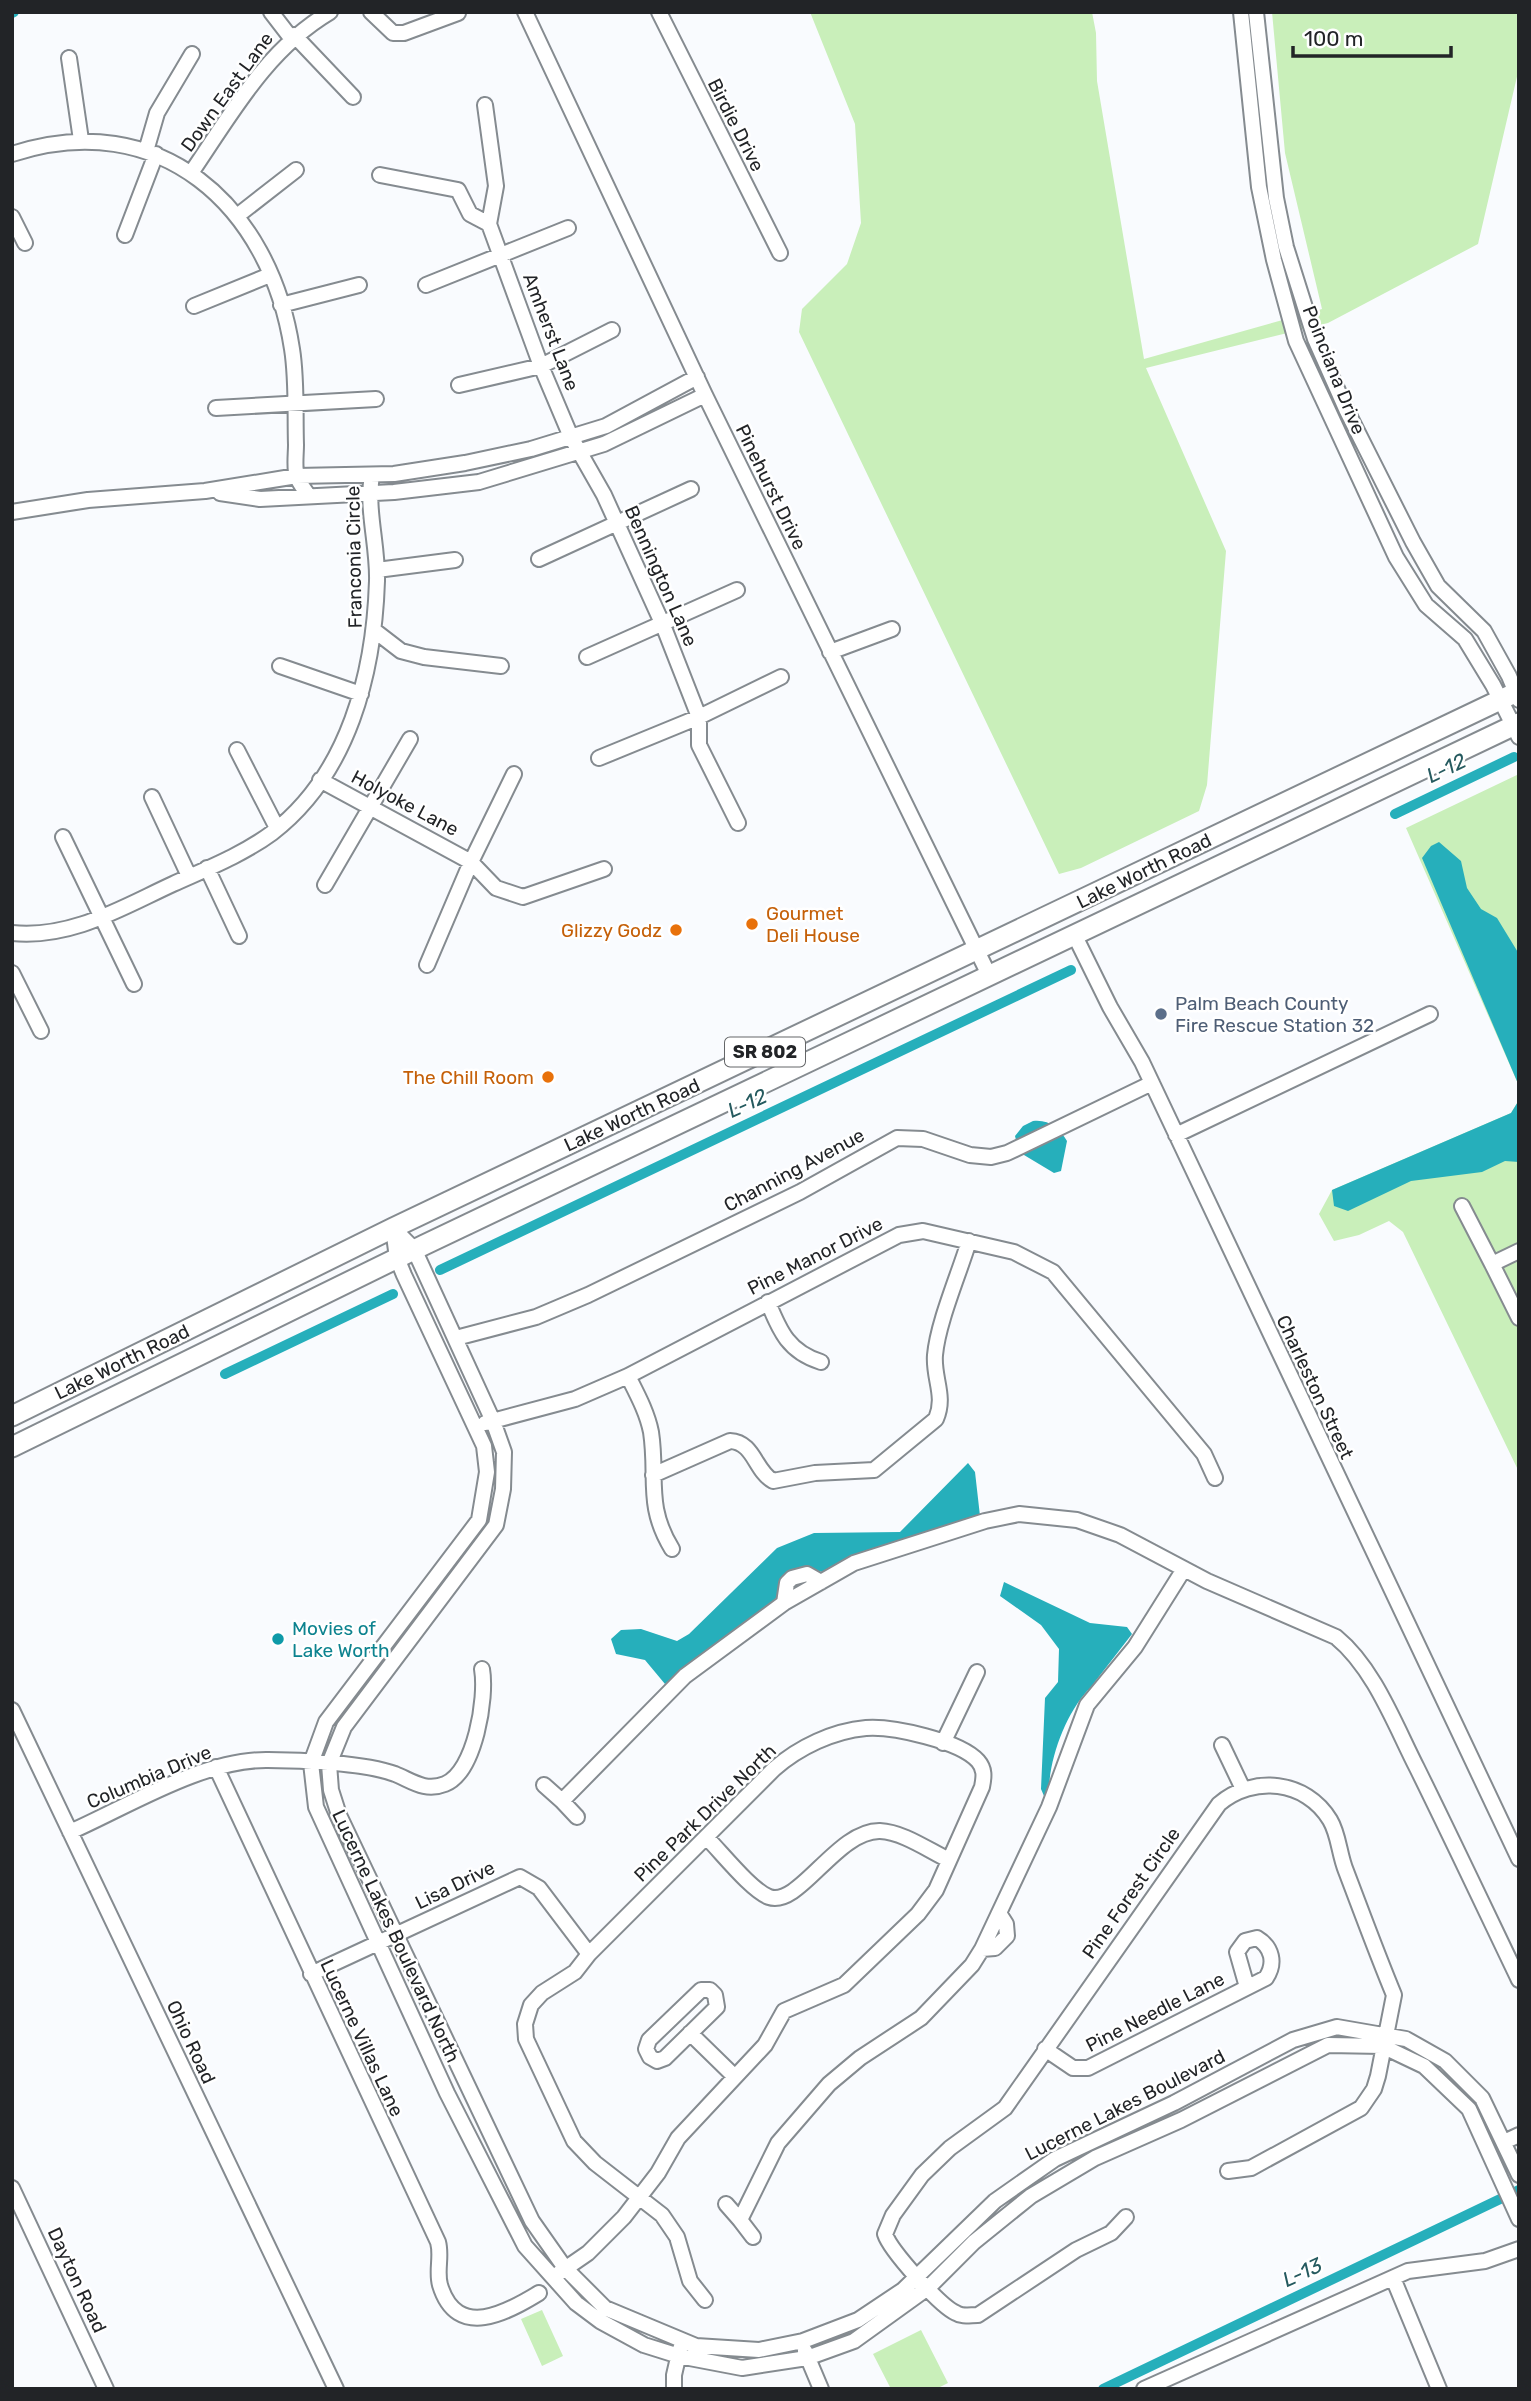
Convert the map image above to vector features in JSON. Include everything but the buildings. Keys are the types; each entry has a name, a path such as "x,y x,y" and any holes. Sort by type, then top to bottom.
{"main road":[{"name":"Lake Worth Road","path":"12,1416 393,1228 1513,696"},
{"name":"Lake Worth Road","path":"12,1447 406,1253 1074,934 1517,728"},
{"path":"744,1092 769,1068 777,1046"},
{"path":"197,1356 205,1333 262,1303 327,1260"}],"street":[{"path":"271,12 292,37 353,97"},
{"name":"Down East Lane","path":"191,173 255,79 292,37 330,12"},
{"path":"371,12 393,33 404,33 458,13"},
{"name":"Pinehurst Drive","path":"525,12 705,395 989,975"},
{"name":"Birdie Drive","path":"659,12 780,253"},
{"name":"Poinciana Drive","path":"1241,12 1259,187 1274,260 1296,341 1396,557 1426,605 1465,639 1513,696"},
{"name":"Poinciana Drive","path":"1256,12 1276,198 1286,247 1315,338 1346,409 1419,553 1438,586 1484,631 1513,696"},
{"path":"125,235 151,152 157,113 192,54"},
{"path":"69,58 81,141"},
{"path":"380,174 458,190 470,215 489,224 496,186 485,105"},
{"path":"12,154 52,143 116,143 151,152 191,173 223,199 237,216 270,275 281,305 292,347 297,476 308,495"},
{"path":"237,216 296,170"},
{"path":"12,217 25,243"},
{"name":"Amherst Lane","path":"489,224 541,366 571,437 581,453"},
{"path":"426,285 568,228"},
{"path":"194,306 270,275"},
{"path":"281,305 359,285"},
{"path":"459,385 541,366 612,330"},
{"path":"12,512 88,500 205,491 297,476 372,475 466,463 606,426 697,377"},
{"path":"205,491 260,499 369,493 478,482 581,453 705,395"},
{"path":"216,408 376,399"},
{"name":"Bennington Lane","path":"581,453 618,525 663,625 699,717 699,745 738,823"},
{"name":"Franconia Circle","path":"12,933 59,932 134,902 250,847 277,828 320,780 345,736 361,694 375,631 377,570 369,493 372,475"},
{"path":"539,559 618,525 691,489"},
{"path":"377,570 455,560"},
{"path":"587,657 737,590"},
{"path":"830,652 892,629"},
{"path":"375,631 401,651 424,657 500,666"},
{"path":"280,666 361,694"},
{"path":"599,758 699,717 780,677"},
{"path":"1513,696 1517,728"},
{"path":"326,885 410,739"},
{"path":"237,750 277,828"},
{"path":"428,965 471,862 514,774"},
{"name":"Holyoke Lane","path":"320,780 471,862 496,888 523,897 604,869"},
{"path":"152,797 190,876"},
{"path":"63,837 134,984"},
{"path":"207,868 239,936"},
{"name":"Charleston Street","path":"1074,934 1152,1083 1519,1859"},
{"path":"12,973 41,1031"},
{"path":"1176,1135 1430,1014"},
{"name":"Channing Avenue","path":"456,1338 536,1317 588,1295 800,1192 897,1138 923,1139 970,1155 991,1157 1007,1153 1152,1083"},
{"path":"1462,1206 1519,1318"},
{"name":"Lucerne Lakes Boulevard North","path":"393,1228 456,1338 493,1421 504,1452 503,1489 496,1525 344,1727 329,1764 331,1790 339,1815 394,1936 532,2221 565,2268 605,2308 682,2341"},
{"name":"Pine Manor Drive","path":"476,1426 575,1399 628,1376 899,1235 923,1231 1014,1252 1053,1272 1204,1454 1215,1478"},
{"path":"653,1475 730,1441 748,1449 767,1478 773,1481 881,1467 936,1419 939,1412 941,1396 936,1350 969,1241"},
{"path":"1492,1264 1519,1251"},
{"name":"Lucerne Lakes Boulevard North","path":"406,1253 484,1446 487,1472 479,1520 326,1722 311,1763 316,1807 447,2093 525,2246 576,2303 644,2345 678,2356"},
{"path":"768,1302 788,1341 802,1356 821,1362"},
{"path":"628,1376 642,1405 650,1431 652,1492 662,1532 672,1549"},
{"path":"562,1801 685,1676 784,1603 854,1563 985,1521 1019,1514 1076,1520 1120,1535 1184,1569 1336,1637 1348,1647 1400,1733 1519,1980"},
{"path":"740,2220 778,2143 829,2084 860,2058 921,2018 972,1965 1049,1807 1087,1705 1135,1647 1184,1569"},
{"name":"Columbia Drive","path":"70,1832 216,1767 268,1760 377,1769 430,1787 452,1781 463,1770 469,1757 485,1689 482,1669"},
{"path":"943,1743 977,1672"},
{"name":"Ohio Road","path":"12,1710 336,2389"},
{"name":"Pine Park Drive North","path":"705,2300 691,2281 670,2227 639,2195 595,2163 574,2141 526,2039 525,2024 531,2005 542,1993 575,1972 589,1954 782,1763 825,1738 868,1728 900,1730 943,1743 973,1756 982,1767 982,1787 949,1860"},
{"path":"1222,1745 1243,1789"},
{"name":"Lucerne Villas Lane","path":"216,1767 438,2242 438,2277 443,2292 458,2310 473,2317 489,2318 504,2314 539,2293"},
{"name":"Pine Forest Circle","path":"919,2276 887,2240 887,2225 892,2215 922,2175 950,2148 1005,2108 1208,1816 1225,1798 1243,1789 1268,1784 1292,1789 1314,1801 1330,1820 1345,1869 1394,1995 1374,2089 1361,2108 1251,2168 1228,2171"},
{"path":"544,1786 578,1817"},
{"path":"553,2278 588,2253 615,2226 658,2173 683,2132 765,2045 784,2011 798,2002 832,1992 869,1965 928,1903 949,1860 897,1834 880,1831 863,1833 841,1846 789,1896 774,1898 760,1891 707,1838"},
{"name":"Lisa Drive","path":"311,1974 512,1878 520,1877 534,1882 589,1954"},
{"name":"Pine Needle Lane","path":"1045,2049 1073,2068 1088,2068 1247,1987"},
{"path":"701,1990 710,1990 715,1995 717,2007 690,2033 665,2058 657,2061 650,2057 646,2049 649,2040 701,1990"},
{"name":"Lucerne Lakes Boulevard","path":"682,2341 724,2350 759,2350 803,2341 858,2320 919,2276 995,2201 1055,2159 1174,2103 1293,2040 1337,2027 1383,2039"},
{"path":"690,2033 734,2076"},
{"path":"1383,2039 1406,2039 1445,2061 1482,2098 1515,2167 1496,2170"},
{"path":"1383,2039 1424,2066 1469,2109 1518,2217"},
{"name":"Lucerne Lakes Boulevard","path":"678,2356 742,2368 807,2358 854,2341 929,2287 1002,2218 1031,2196 1096,2158 1181,2120 1328,2045 1383,2039"},
{"path":"1504,2143 1519,2135"},
{"name":"Dayton Road","path":"12,2188 107,2389"},
{"path":"726,2204 753,2236"},
{"path":"919,2276 957,2314 978,2315 1076,2250 1111,2232 1126,2217"},
{"path":"1144,2389 1408,2271 1485,2261 1519,2249"},
{"path":"1393,2278 1441,2388"},
{"path":"674,2389 682,2341"},
{"path":"803,2341 807,2358 821,2389"}],"green space":[{"path":"810,12 1092,12 1096,33 1097,81 1144,359 1322,309 1285,153 1272,12 1517,12 1519,16 1519,68 1478,244 1328,323 1146,368 1226,551 1207,785 1199,811 1081,868 1059,874 799,332 802,309 847,264 861,223 855,124"},
{"path":"1519,774 1519,1086 1406,828"},
{"path":"1519,1100 1519,1472 1403,1232 1389,1221 1359,1235 1334,1241 1319,1214 1332,1190 1511,1113"},
{"path":"542,2310 563,2356 542,2366 521,2319"},
{"path":"921,2330 948,2383 936,2389 891,2389 873,2354"}],"water":[{"path":"1439,842 1461,861 1467,888 1481,909 1497,918 1519,954 1519,1086 1422,858 1431,846"},
{"path":"1519,1100 1519,1162 1505,1161 1482,1172 1411,1181 1348,1211 1334,1206 1332,1190 1511,1113"},
{"path":"1033,1121 1053,1126 1067,1141 1061,1171 1054,1173 1019,1152 1015,1136 1023,1126"},
{"path":"968,1463 975,1472 980,1516 860,1553 824,1572 793,1569 783,1579 774,1603 695,1659 665,1684 645,1660 616,1654 611,1639 621,1630 641,1629 677,1641 689,1634 777,1548 814,1533 900,1532"},
{"path":"1004,1582 1090,1623 1127,1627 1132,1634 1094,1683 1092,1693 1088,1690 1072,1712 1055,1753 1049,1795 1044,1796 1041,1789 1045,1698 1058,1682 1059,1649 1041,1625 1000,1596"}],"waterway":[{"name":"L-12","path":"1395,814 1514,757"},
{"name":"L-12","path":"440,1270 1071,970"},
{"name":"L-12","path":"225,1374 393,1294"},
{"name":"L-13","path":"1103,2389 1519,2190"}],"place":[{"name":"Gourmet Deli House","path":"752,924"},
{"name":"Glizzy Godz","path":"676,930"},
{"name":"Palm Beach County Fire Rescue Station 32","path":"1161,1014"},
{"name":"The Chill Room","path":"548,1077"},
{"name":"Movies of Lake Worth","path":"278,1639"}]}
